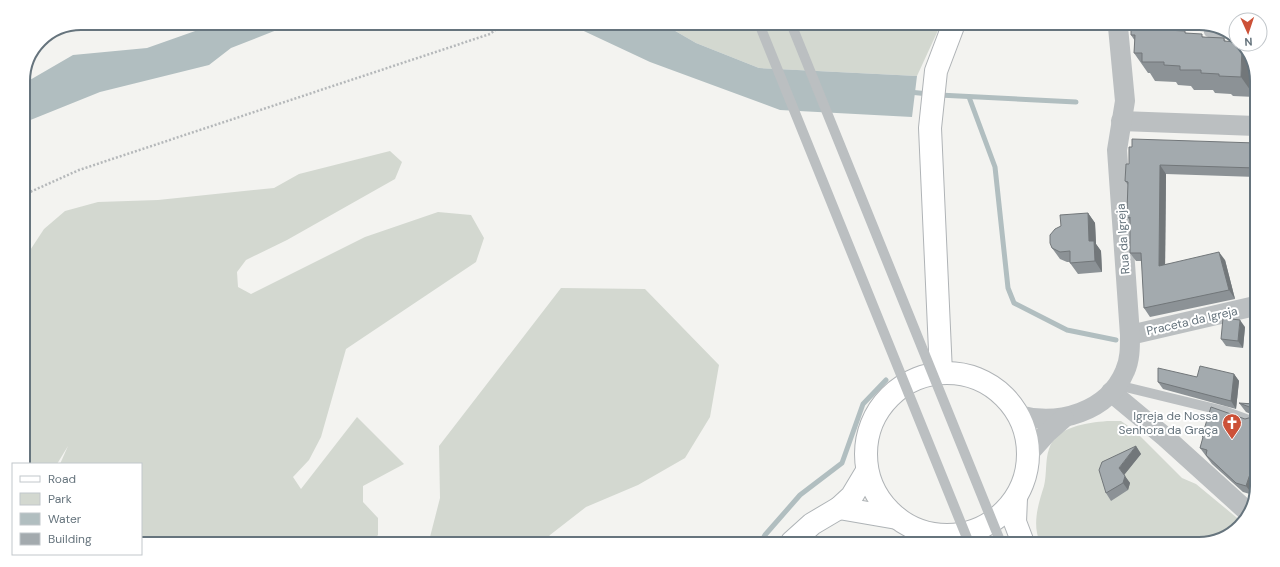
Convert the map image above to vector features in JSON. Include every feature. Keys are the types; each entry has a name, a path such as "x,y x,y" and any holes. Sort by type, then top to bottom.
{"main road":[{"path":"941,373 930,128 935,73 952,30"},
{"path":"941,373 964,375 986,383 1005,397 1019,415 1026,434 1029,453 1026,476 1016,498 998,518 974,531 926,537 897,518 878,497 867,471 866,443 874,417 891,395 914,380 941,373"},
{"path":"798,537 812,524 839,508 852,496 867,471"},
{"path":"1016,498 1015,522 1021,537"},
{"path":"839,508 897,518"}],"street":[{"name":"Rua da Igreja","path":"1019,415 1035,420 1064,418 1089,410 1114,389 1127,366 1130,335 1116,150 1125,101 1118,30"},
{"path":"1121,122 1250,126"},
{"name":"Praceta da Igreja","path":"1130,335 1250,307"},
{"path":"1114,389 1245,509"},
{"name":"Rua da Igreja","path":"1029,453 1047,433 1064,418"}],"lane":[{"path":"762,30 968,537"},
{"path":"794,30 999,537"},
{"path":"1114,389 1224,411 1250,421"}],"path":[{"path":"30,192 79,170 490,34 495,30"}],"green space":[{"path":"674,30 938,30 917,76 759,68 696,43"},
{"path":"390,151 402,162 395,179 287,240 246,260 237,272 238,287 251,294 365,237 438,212 471,215 484,238 476,262 346,349 321,437 309,460 293,477 301,489 357,417 404,464 363,486 363,502 378,518 378,535 376,537 142,537 142,463 60,463 68,446 58,463 30,463 30,250 44,229 65,211 98,202 158,200 274,188 299,174"},
{"path":"561,288 645,289 719,365 710,417 685,458 638,485 586,507 549,537 430,537 440,498 439,446"},
{"path":"1121,421 1134,430 1182,478 1196,484 1238,519 1222,532 1199,537 1038,537 1036,522 1045,481 1046,462 1049,449 1058,435 1073,427 1090,423"}],"water":[{"path":"198,30 277,30 231,48 209,65 100,92 30,120 30,80 73,55 147,48"},
{"path":"582,30 674,30 696,43 759,68 917,76 912,117 780,110 650,62"}],"building":[{"path":"1131,30 1185,31 1185,33 1202,34 1202,37 1224,38 1224,41 1228,41 1228,52 1240,52 1242,54 1241,77 1201,73 1201,70 1180,70 1180,66 1164,65 1164,62 1142,62 1142,53 1134,53 1135,35 1131,35"},
{"path":"1132,139 1250,143 1250,168 1160,165 1159,266 1219,252 1229,290 1144,308 1141,253 1130,253 1130,217 1128,218 1127,212 1128,182 1125,181 1126,164 1129,164 1129,147 1132,147"},
{"path":"1088,213 1089,241 1094,241 1095,261 1070,263 1070,251 1060,252 1052,248 1050,243 1050,235 1055,229 1061,226 1060,215"},
{"path":"1223,318 1240,320 1238,341 1221,339"},
{"path":"1200,366 1234,374 1231,401 1158,382 1158,368 1197,377"},
{"path":"1239,403 1250,404 1250,407"},
{"path":"1211,407 1245,419 1250,418 1250,474 1246,486 1236,483 1206,455 1207,450 1200,448"},
{"path":"1136,446 1119,468 1125,476 1123,483 1106,493 1099,470 1102,462"}],"waterway":[{"path":"909,92 929,94"},
{"path":"939,95 1076,102"},
{"path":"969,97 995,167 1008,288 1014,303 1067,330 1116,340"},
{"path":"764,537 800,495 842,463 863,404 886,380"}],"place":[{"name":"Igreja de Nossa Senhora da Graça","path":"1232,440"}]}
